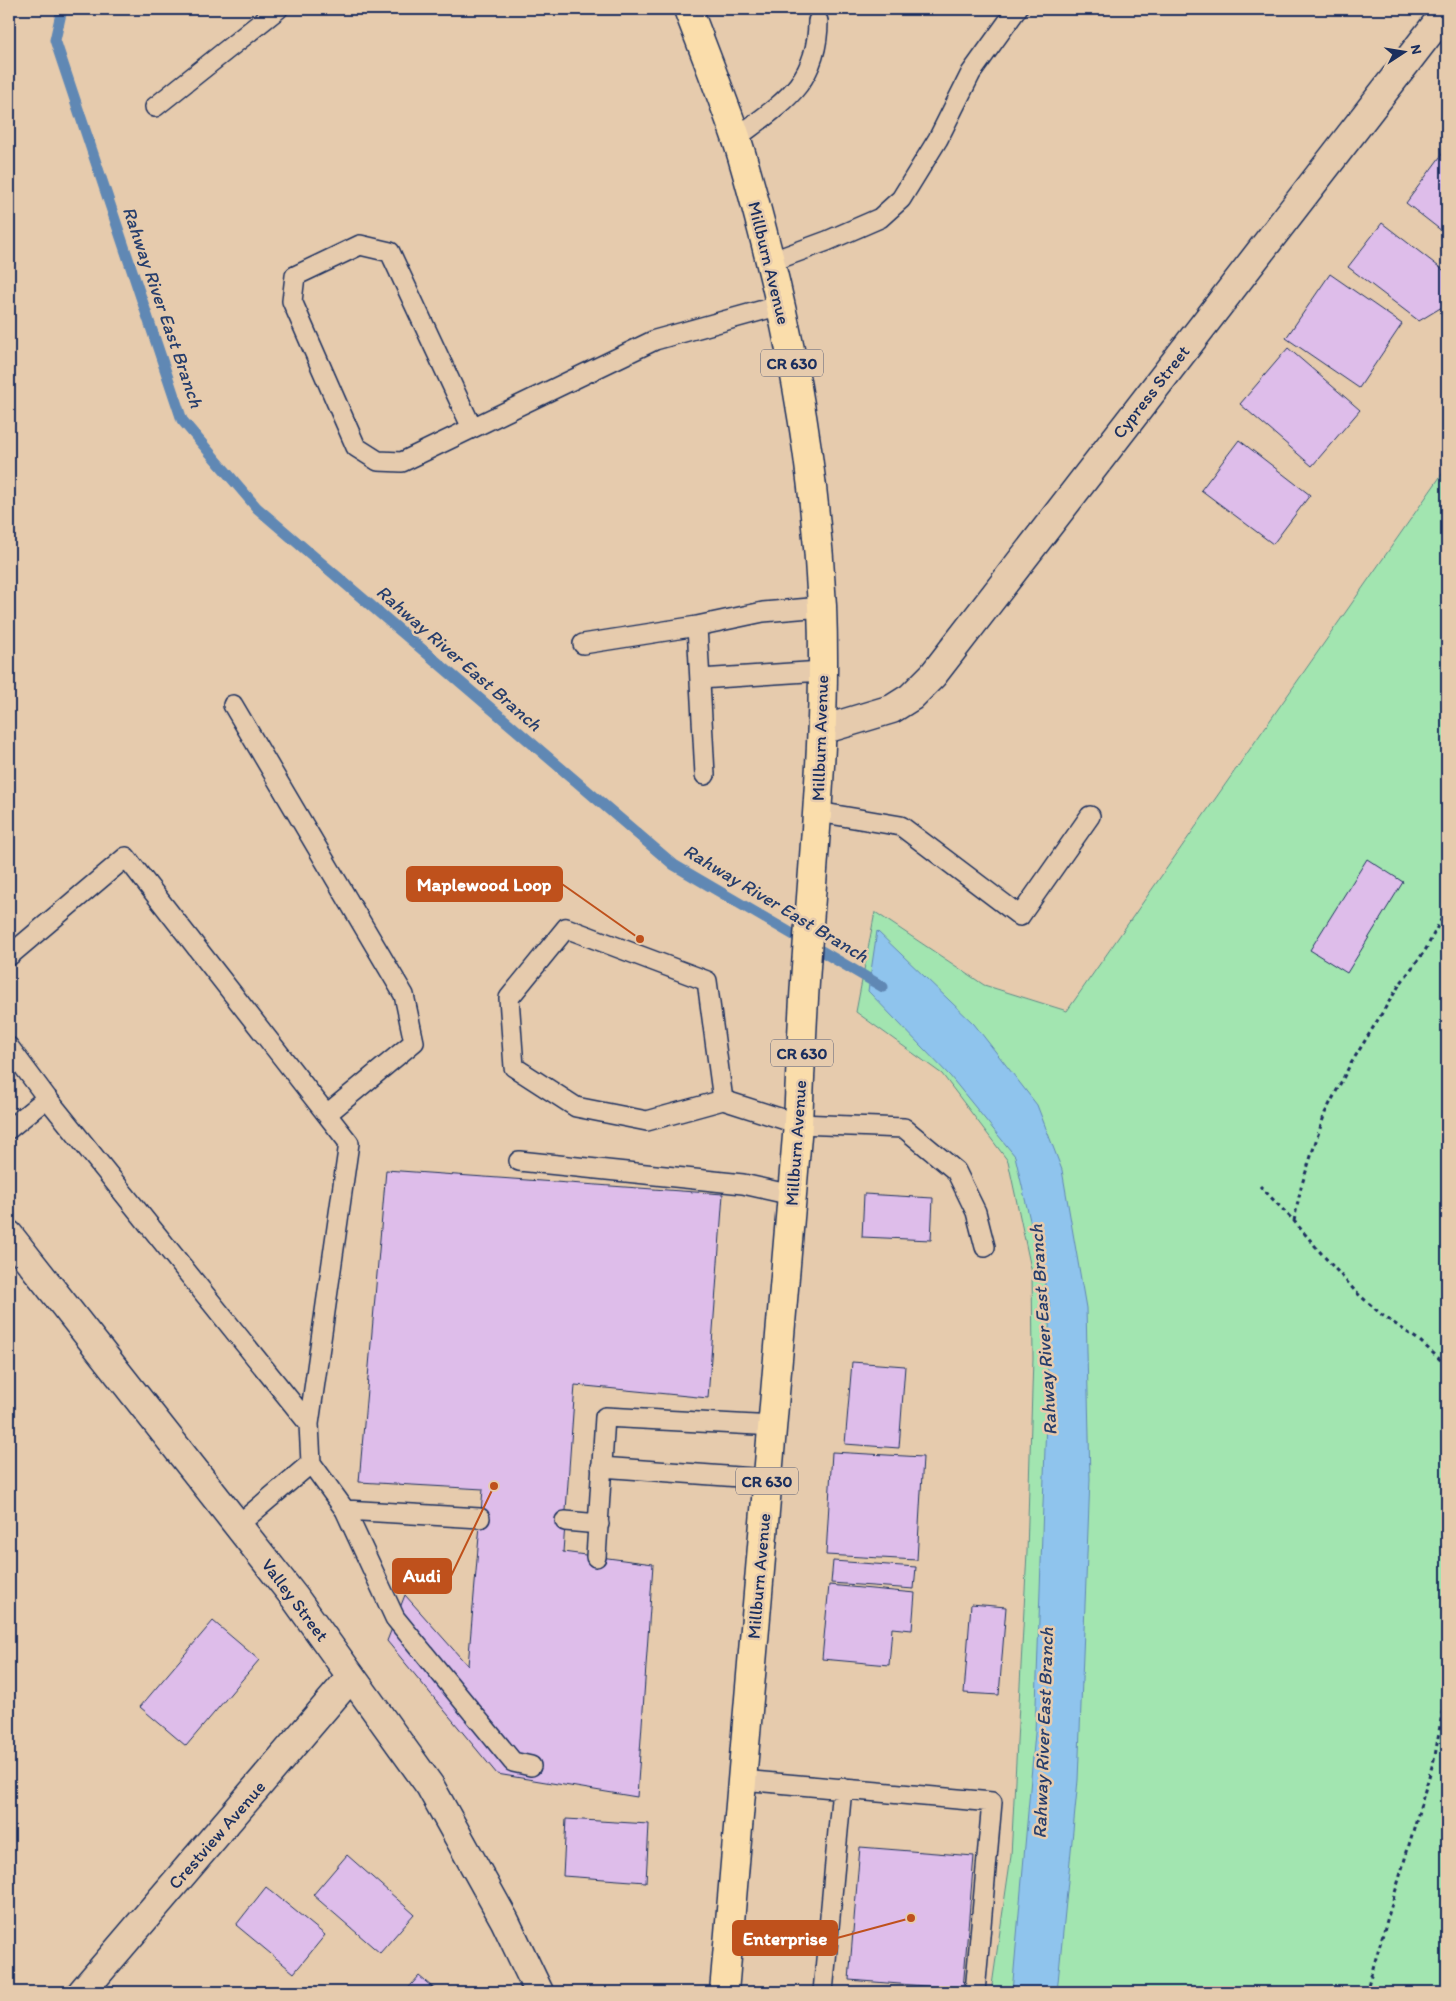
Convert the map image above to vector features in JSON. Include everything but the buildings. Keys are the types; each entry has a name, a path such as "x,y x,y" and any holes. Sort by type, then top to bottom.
{"main road":[{"name":"Millburn Avenue","path":"688,9 736,138 781,305 800,402 813,495 822,607 822,730 815,860 805,982 798,1124 724,1992"}],"street":[{"name":"Cypress Street","path":"822,730 892,709 911,697 932,675 1447,10"},
{"name":"Valley Street","path":"9,1235 295,1598 430,1786 505,1920 539,1992"},
{"name":"Crestview Avenue","path":"82,1992 351,1677"}],"lane":[{"path":"155,107 278,9"},
{"path":"770,262 880,218 901,199 938,139 971,72 1017,9"},
{"path":"736,138 786,100 803,79 814,57 818,42 818,21"},
{"path":"472,428 390,252 360,245 294,276 292,301 356,447 378,461 402,462 655,340 781,305"},
{"path":"583,644 697,626 763,612 822,607"},
{"path":"697,626 705,775"},
{"path":"700,679 822,671"},
{"path":"234,705 404,995 414,1042 327,1114"},
{"path":"818,812 901,826 1020,916 1090,816"},
{"path":"9,956 126,856 349,1143 309,1424 311,1463 345,1510 395,1618 513,1762 532,1766"},
{"path":"723,1100 707,981 566,928 509,998 514,1066 576,1107 648,1121 723,1100 798,1124 904,1128 956,1171 976,1212 985,1247"},
{"path":"9,1047 47,1098 309,1424"},
{"path":"9,1129 47,1098"},
{"path":"519,1161 743,1184 792,1195"},
{"path":"596,1557 605,1417 773,1426"},
{"path":"238,1525 311,1463"},
{"path":"601,1467 767,1479"},
{"path":"345,1510 480,1518"},
{"path":"565,1521 599,1524"},
{"path":"742,1780 992,1802 975,1992"},
{"path":"824,1992 842,1788"}],"path":[{"path":"1294,1221 1301,1187 1325,1113 1350,1065 1400,984 1426,949 1447,908"},
{"path":"1260,1186 1294,1221 1356,1292 1382,1315 1420,1341 1447,1366"},
{"path":"1366,1992 1435,1756 1447,1683"}],"green space":[{"path":"1447,467 1447,1992 991,1992 1011,1856 1027,1552 1033,1358 1032,1273 1008,1161 942,1074 856,1012 875,912 984,985 1067,1011"}],"water":[{"path":"877,931 974,1024 1037,1105 1062,1170 1086,1308 1090,1479 1078,1780 1057,1992 1012,1992 1035,1733 1050,1306 1015,1156 950,1076 868,991"}],"waterway":[{"name":"Rahway River East Branch","path":"62,9 55,40 182,420 257,508 674,865 883,987"}],"place":[{"name":"Maplewood Loop","path":"640,939"},
{"name":"Audi","path":"494,1486"},
{"name":"Enterprise","path":"911,1918"}]}
